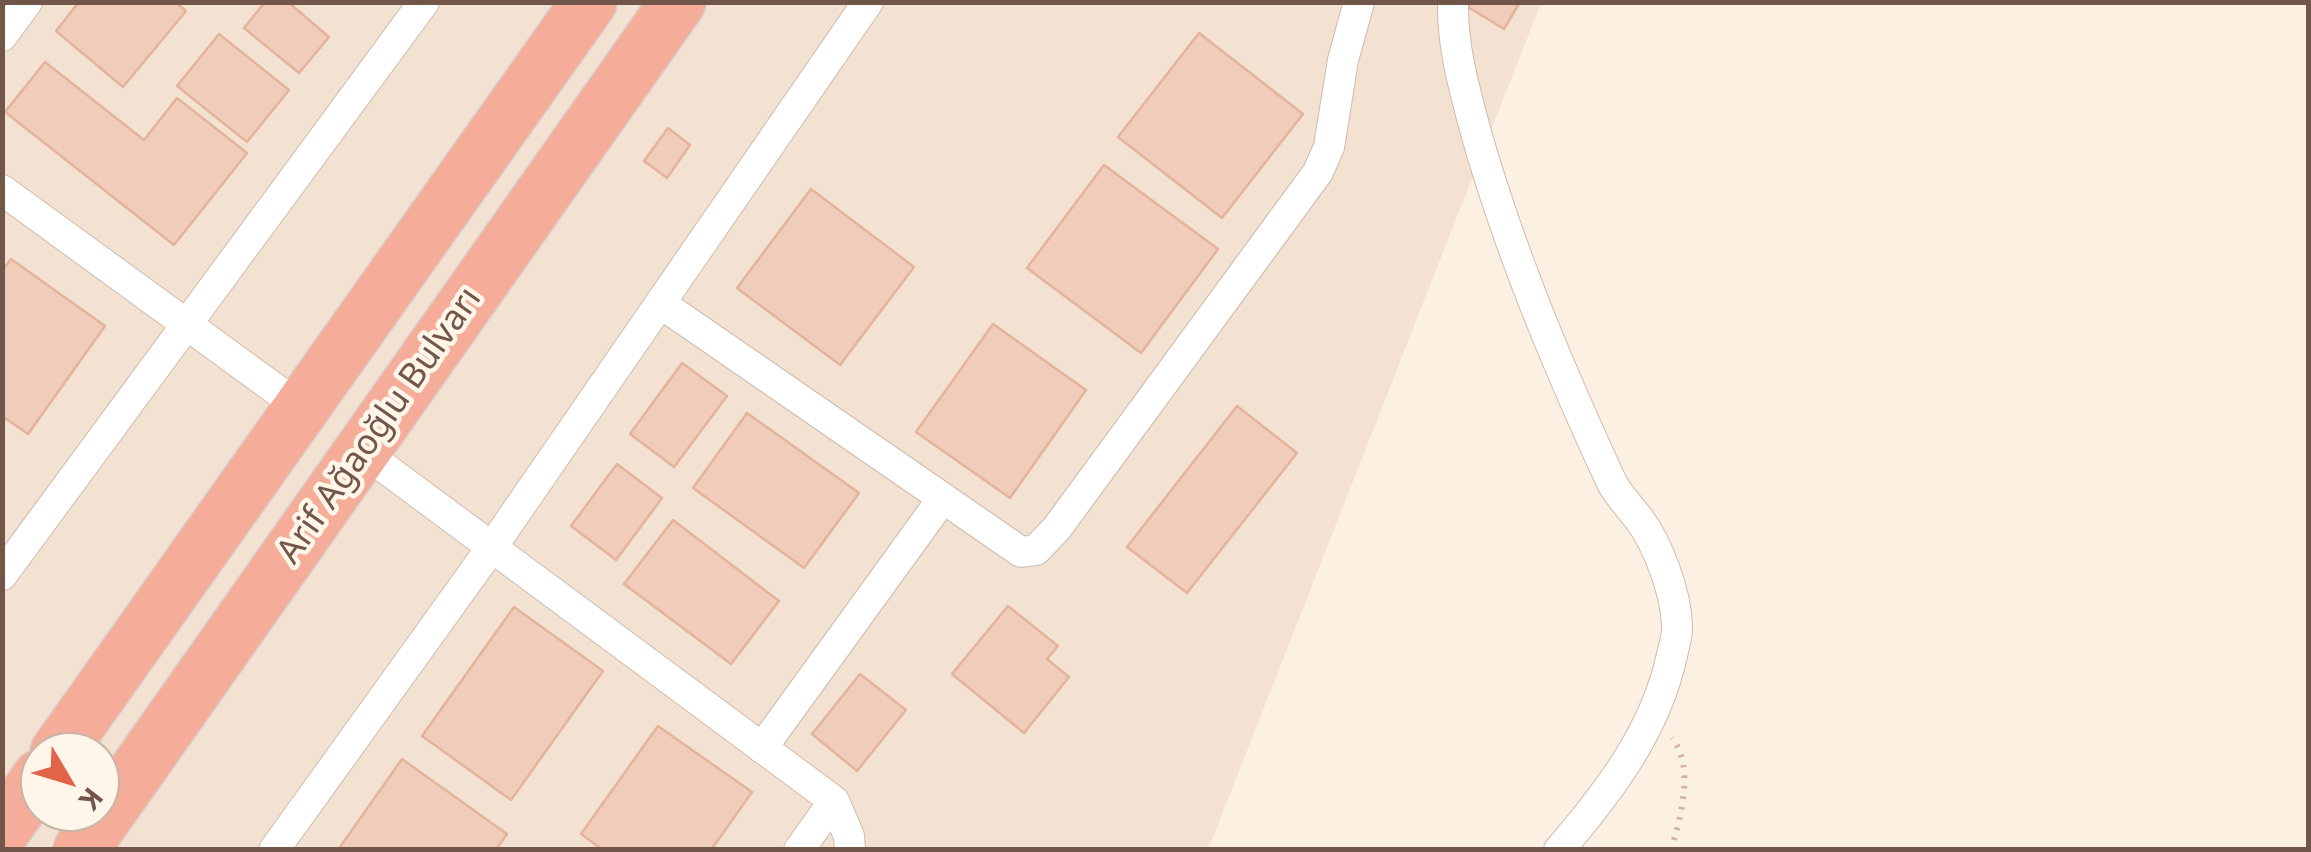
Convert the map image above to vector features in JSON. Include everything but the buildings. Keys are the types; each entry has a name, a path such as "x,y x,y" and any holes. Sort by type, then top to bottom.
{"highway":[{"path":"72,732 589,2"},
{"name":"Arif Ağaoğlu Bulvarı","path":"81,850 678,2"},
{"path":"2,831 20,806"}],"street":[{"path":"2,36 27,2"},
{"path":"2,575 424,2"},
{"path":"274,850 492,547 868,2"},
{"path":"660,303 1021,552 1036,550 1057,528 1318,172 1328,147 1359,2"},
{"path":"1453,2 1452,22 1464,89 1488,175 1533,298 1616,490 1642,522 1660,556 1678,626 1666,683 1652,714 1606,795 1559,850"},
{"path":"2,190 300,407"},
{"path":"362,451 834,801 850,836 850,850"},
{"path":"762,748 943,498"},
{"path":"799,850 834,801"}],"path":[{"path":"1652,714 1679,747 1685,776 1671,850"}],"shaded area":[{"path":"2,3 1541,3 1208,850 3,849"}]}
